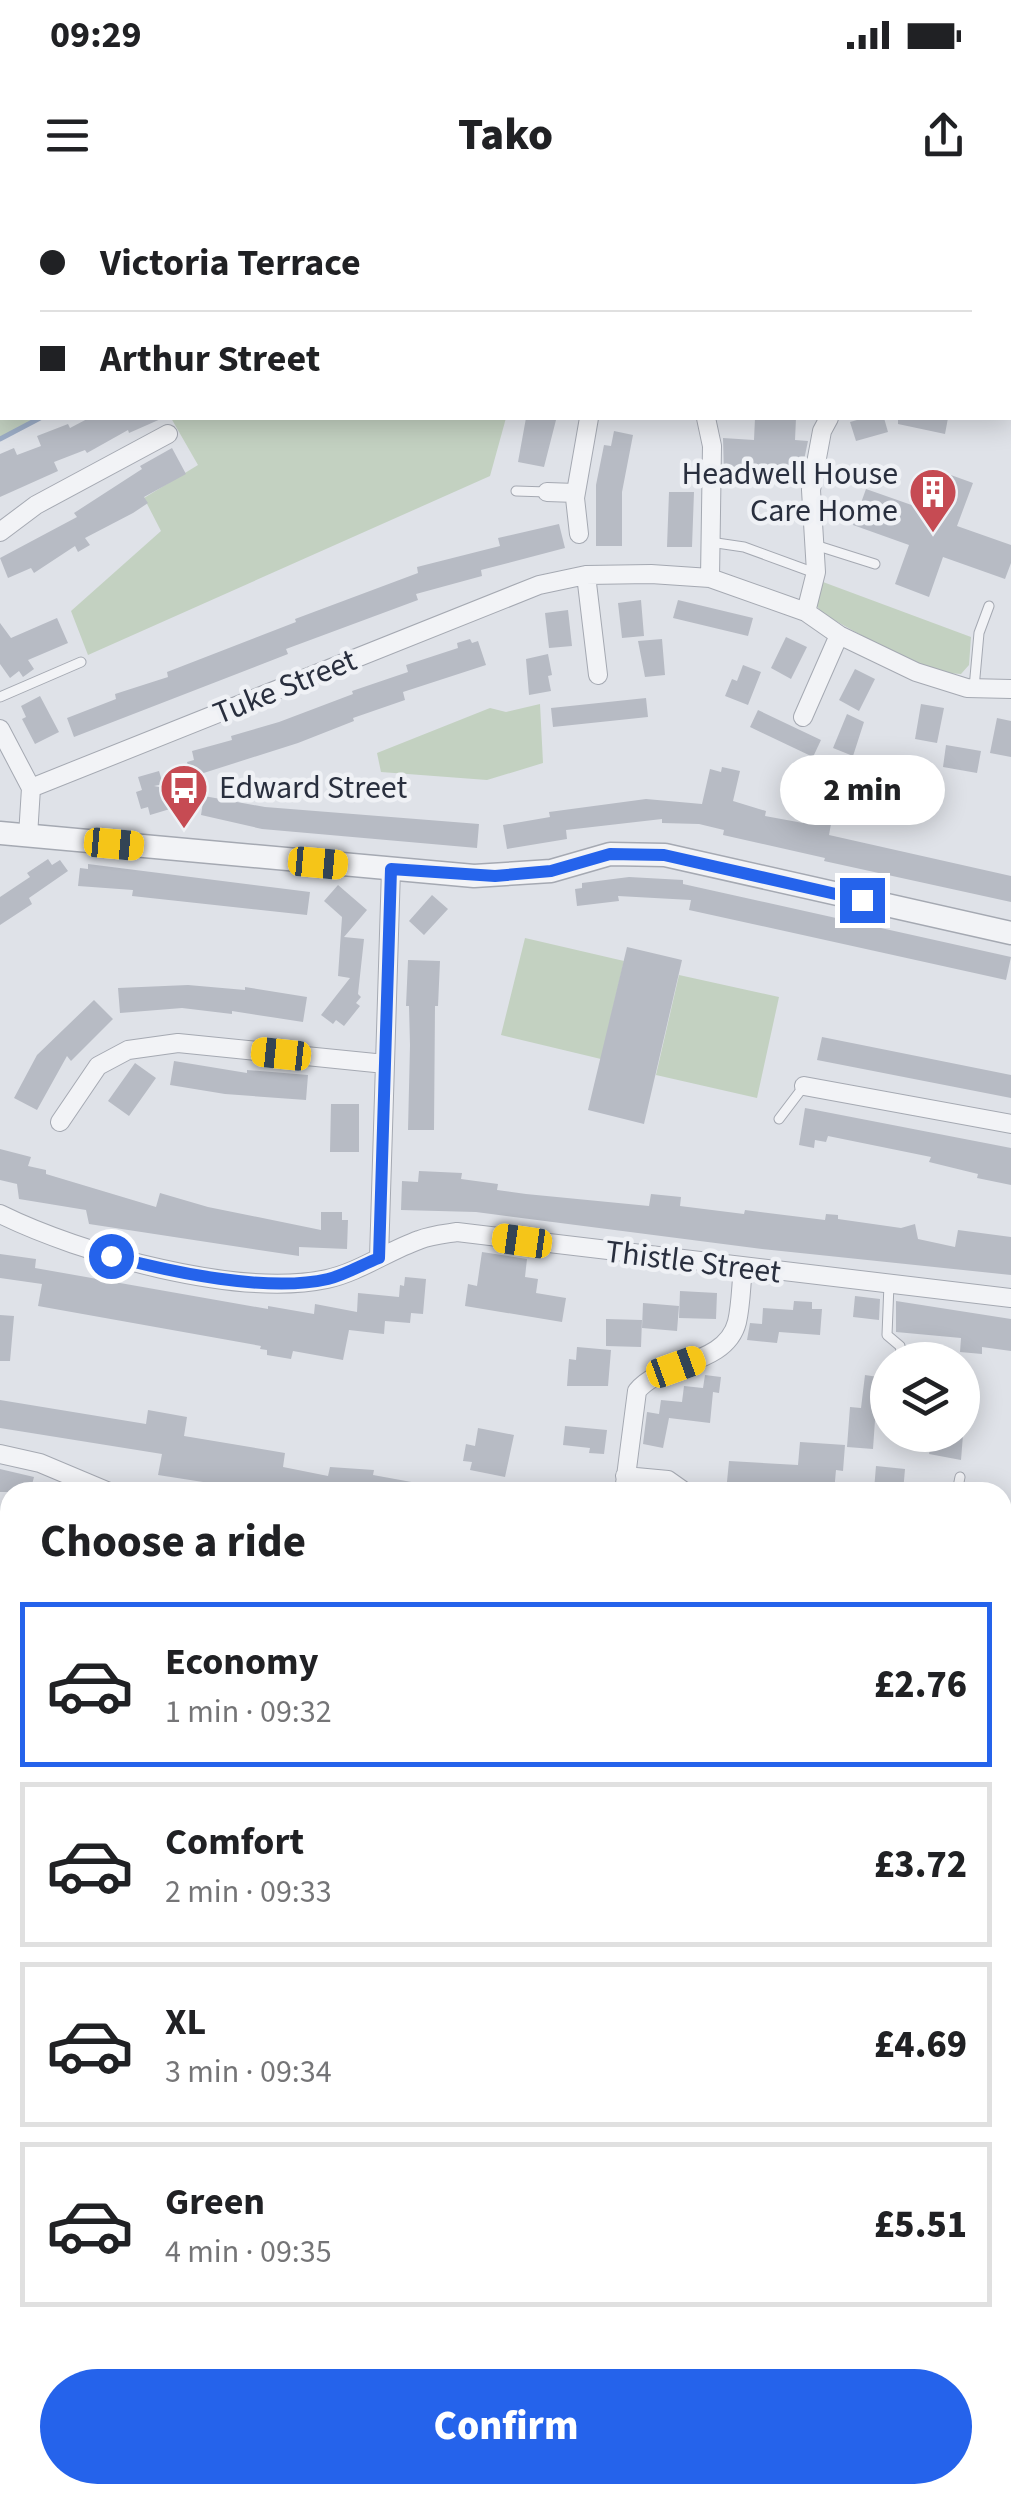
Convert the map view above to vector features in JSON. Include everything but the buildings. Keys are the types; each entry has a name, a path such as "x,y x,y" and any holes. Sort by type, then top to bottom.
{"street":[{"path":"579,534 576,493 589,420"},
{"path":"706,420 712,446 710,578"},
{"path":"806,612 816,572 811,490 822,431 828,420"},
{"path":"0,532 36,504 168,434"},
{"path":"547,492 576,493"},
{"path":"586,575 598,675"},
{"name":"Tuke Street","path":"31,788 539,585 586,575 710,578 806,612 840,635 916,672 974,688 1011,689"},
{"path":"803,717 840,635"},
{"path":"0,729 31,788 28,836"},
{"path":"0,834 495,876 551,871 610,854 664,855 1011,933"},
{"path":"379,1258 391,869"},
{"path":"60,1122 98,1066 128,1050 178,1043 385,1064"},
{"path":"804,1086 1011,1124"},
{"name":"Thistle Street","path":"0,1214 38,1232 138,1263 267,1284 328,1279 422,1238 456,1232 1011,1298"},
{"path":"625,1482 637,1391 646,1380 697,1360 726,1340 736,1326 743,1268"},
{"path":"0,1454 40,1463 85,1482"},
{"path":"646,1482 671,1482"}],"lane":[{"path":"516,491 547,492"},
{"path":"710,542 744,548 815,573"},
{"path":"814,544 875,564"},
{"path":"974,688 979,633 990,606"},
{"path":"0,697 81,662"},
{"path":"778,1119 804,1086"},
{"path":"889,1284 886,1335 895,1342"},
{"path":"959,1482 960,1477"}],"green space":[{"path":"0,420 36,420 0,439"},
{"path":"172,420 505,420 490,476 88,655 71,611 161,531 144,498 198,465"},
{"path":"823,582 971,637 969,665 961,674 929,667 823,614 815,604"},
{"path":"540,704 543,763 487,780 381,772 377,753 490,708 506,712"},
{"path":"525,938 624,961 601,1059 501,1035"},
{"path":"679,975 779,997 757,1098 656,1075"}],"waterway":[{"path":"0,439 36,420"}],"place":[{"name":"Headwell House Care Home","path":"933,534"},
{"name":"Edward Street","path":"184,830"}],"route":[{"path":"111,1256 267,1284 328,1279 379,1258 391,869 495,876 551,871 610,854 664,855 862,900"}]}
